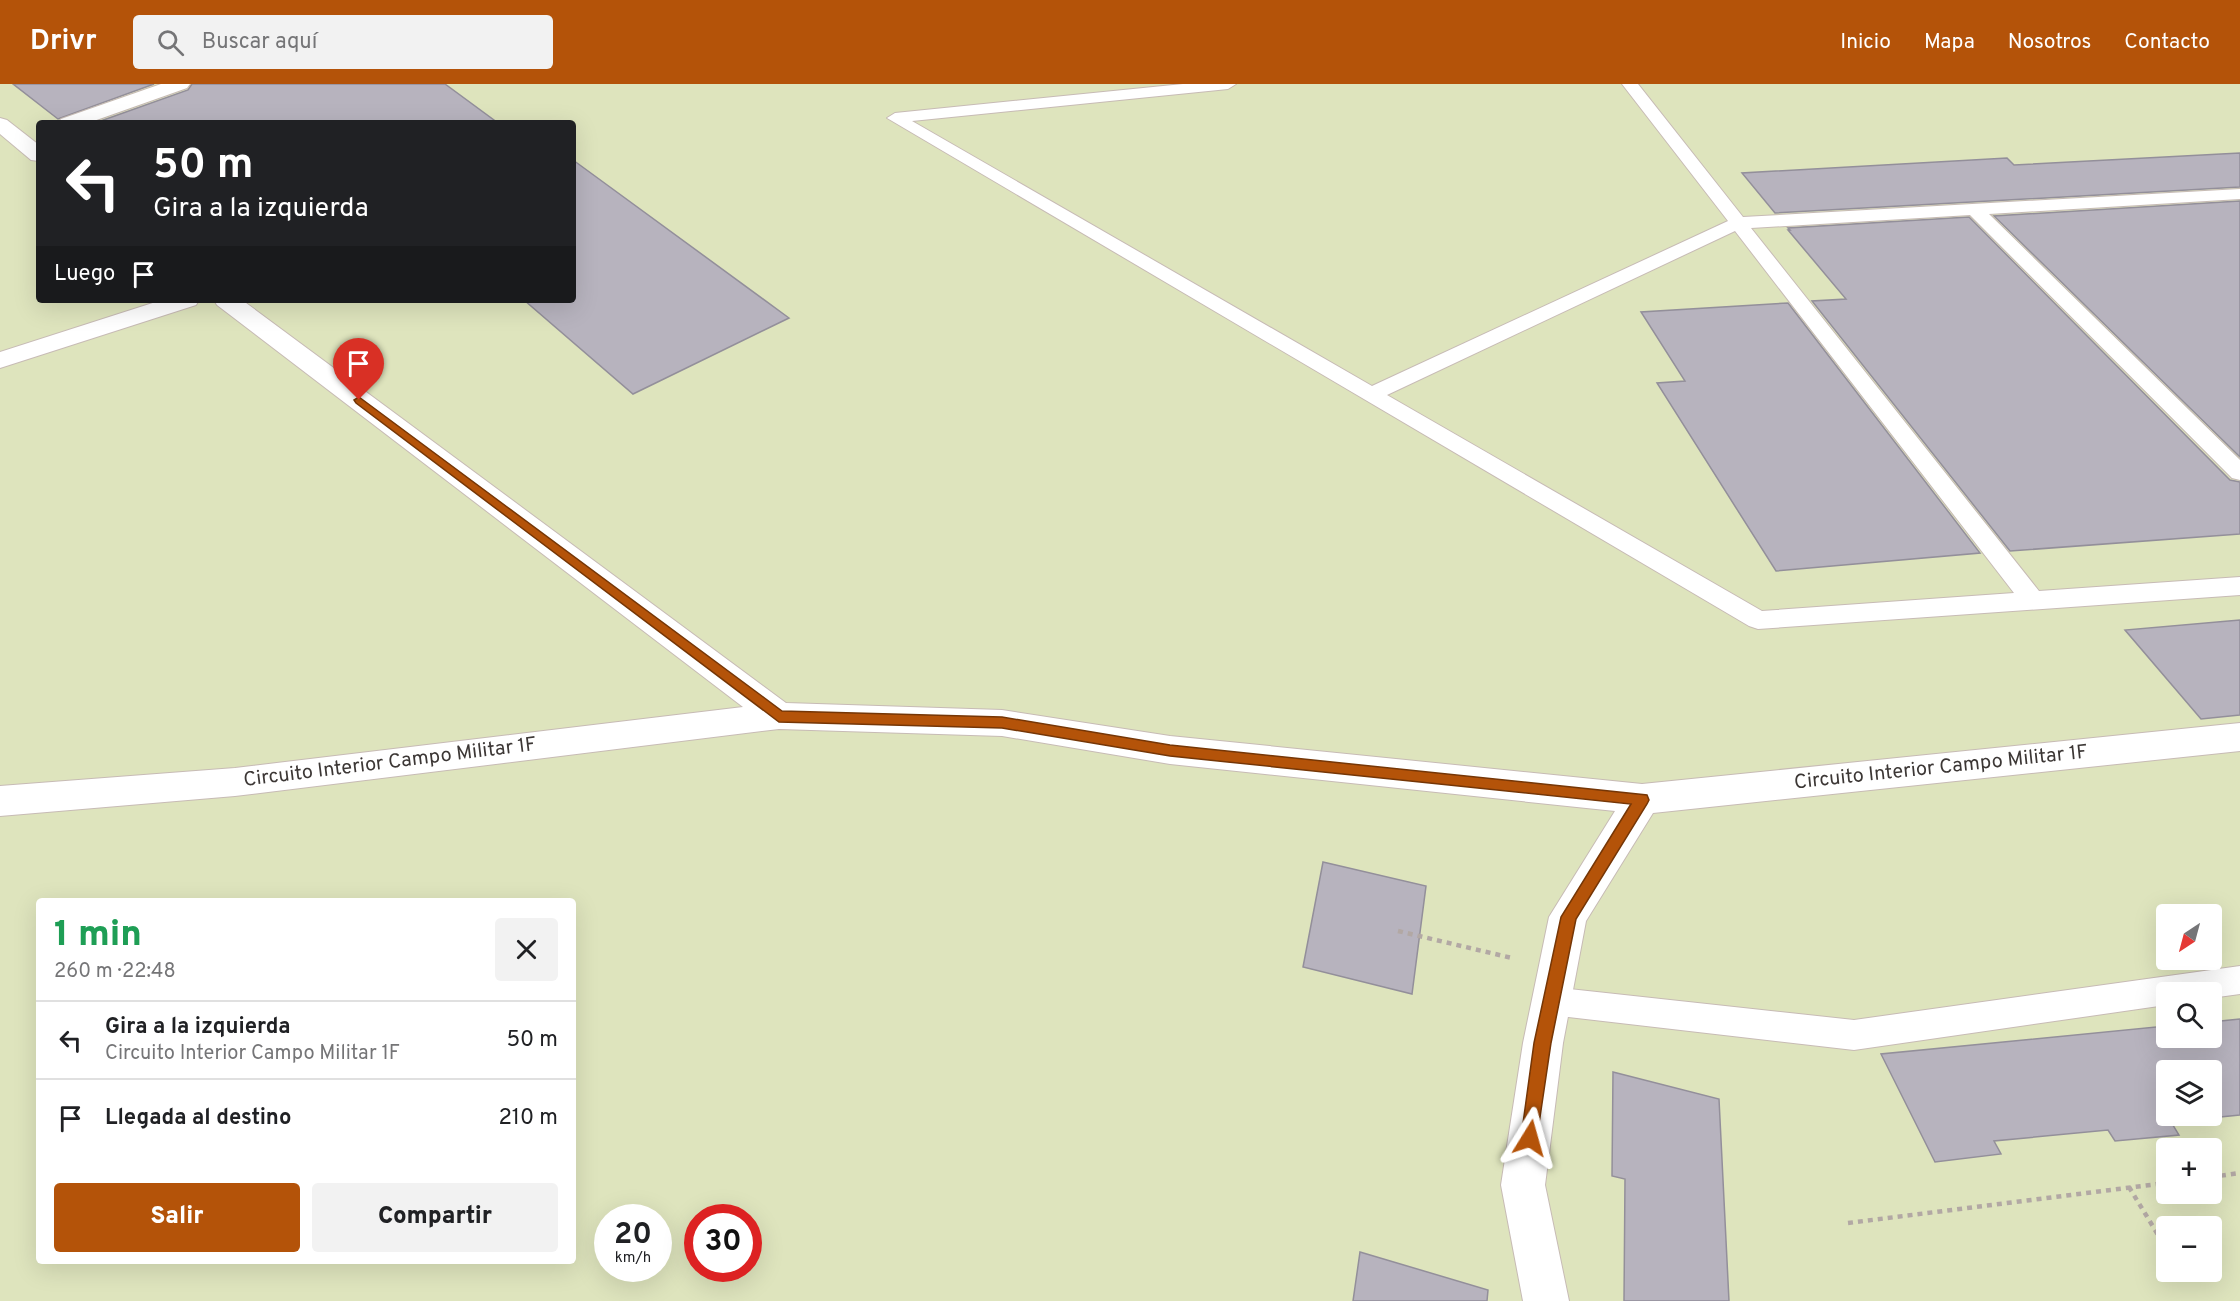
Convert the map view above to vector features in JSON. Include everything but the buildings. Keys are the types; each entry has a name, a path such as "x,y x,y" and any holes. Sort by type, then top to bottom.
{"street":[{"path":"77,120 180,84"},
{"path":"0,124 29,137"},
{"path":"0,360 178,303"},
{"path":"230,303 779,716"},
{"name":"Circuito Interior Campo Militar 1F","path":"0,801 236,782 779,716 1002,723 1170,750 1642,800 2240,737"},
{"path":"1546,1301 1523,1185 1542,1043 1568,917 1642,800"}],"lane":[{"path":"1228,84 895,118 1758,620 2240,586"},
{"path":"1630,84 2033,601"},
{"path":"1371,395 1738,223 2240,194"},
{"path":"1974,209 2240,473"},
{"path":"1551,1001 1854,1035 2240,980"}],"path":[{"path":"1398,931 1512,958"},
{"path":"2222,1175 2240,1173"},
{"path":"1848,1223 2156,1184"},
{"path":"2129,1187 2156,1232"}],"green space":[{"path":"0,84 2240,84 2240,1301 0,1301"}],"route":[{"path":"359,400 779,716 1002,723 1170,750 1642,800 1568,917 1542,1043 1530,1138"}]}
